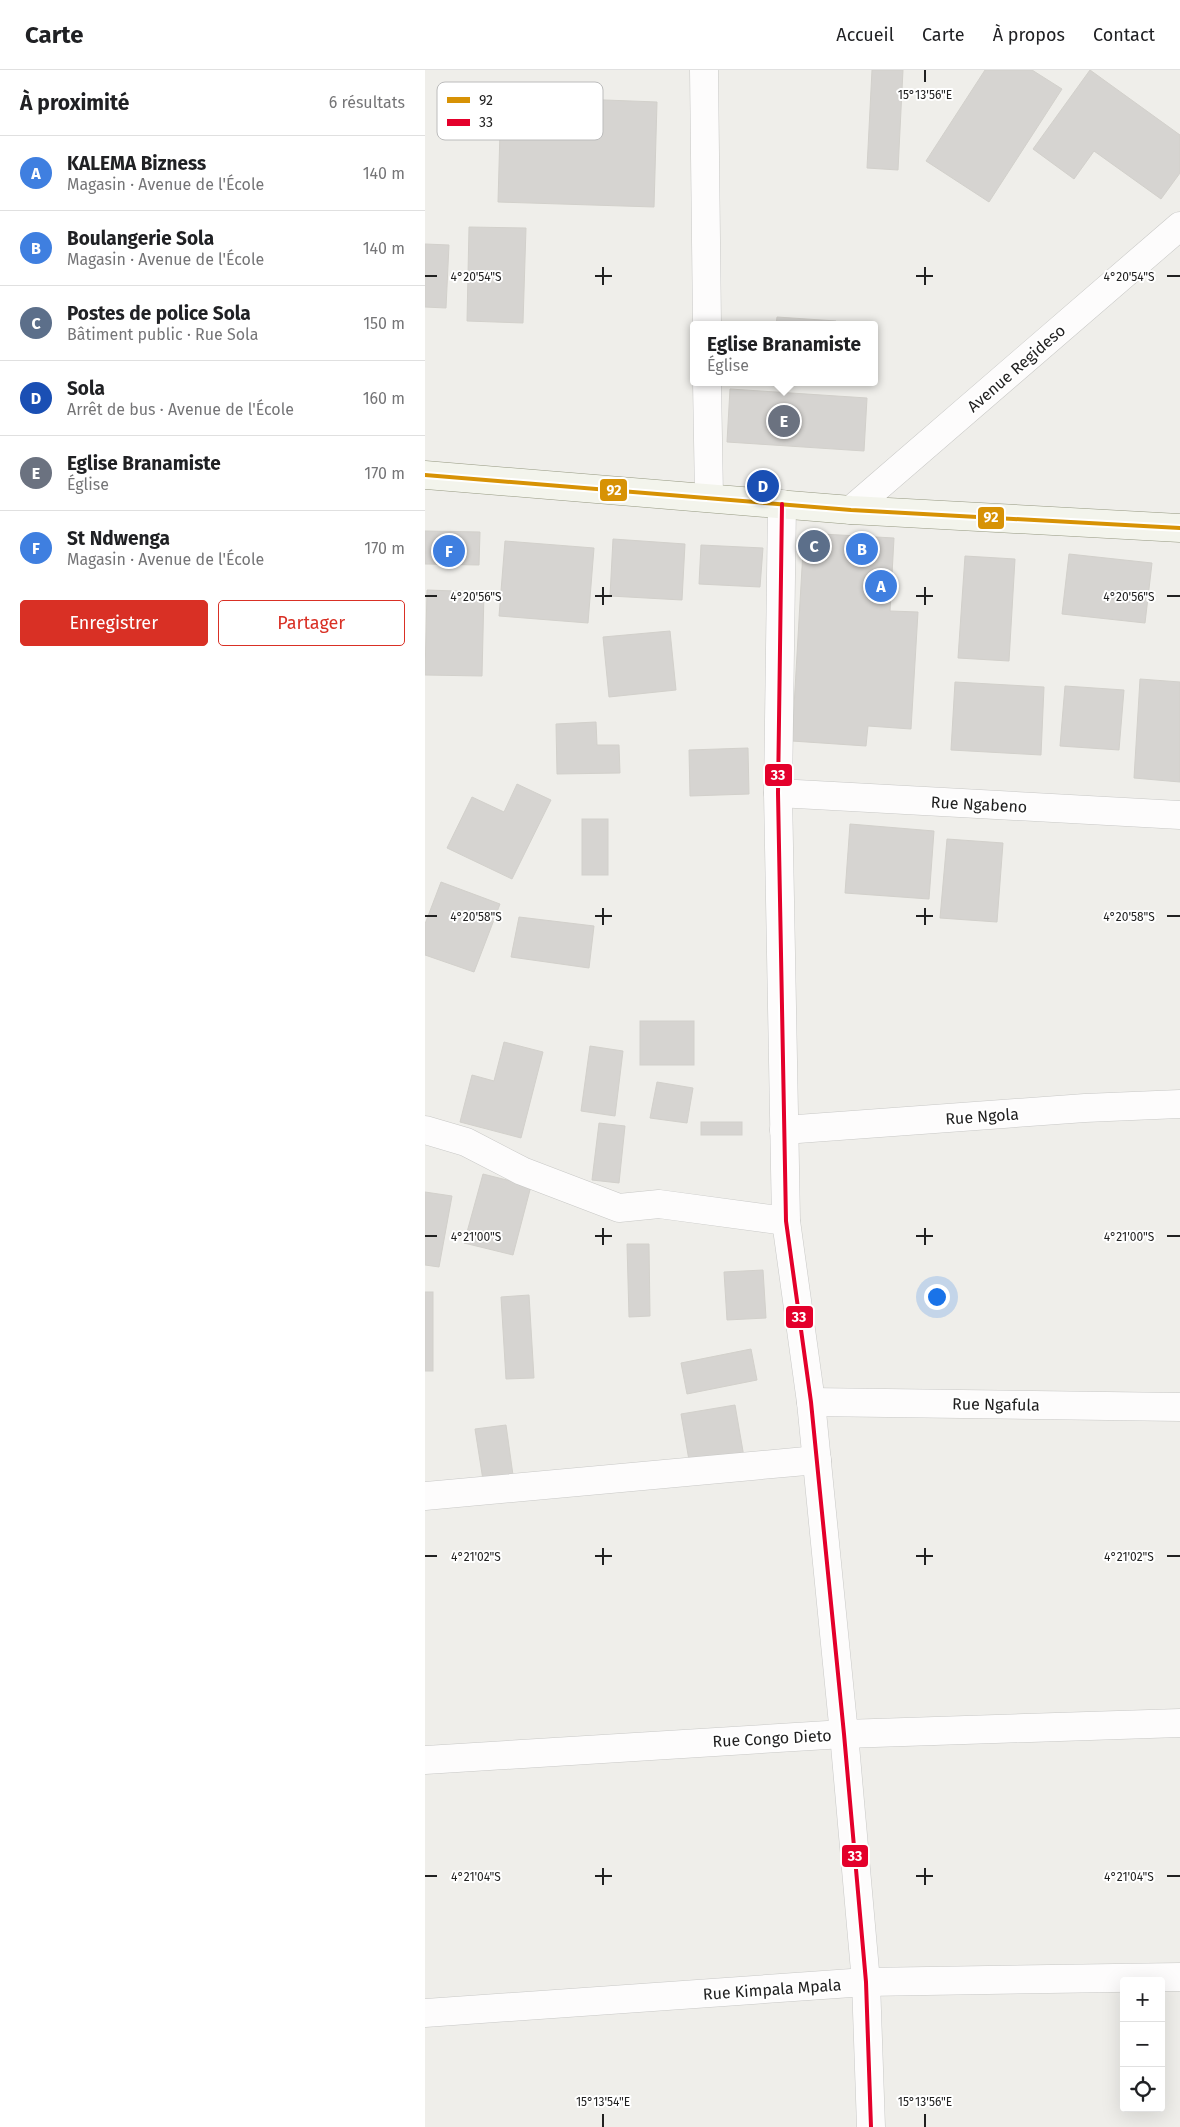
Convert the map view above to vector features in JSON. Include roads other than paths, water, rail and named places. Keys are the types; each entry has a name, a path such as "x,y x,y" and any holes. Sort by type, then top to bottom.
{"main road":[{"path":"425,475 851,510 1180,528"}],"street":[{"path":"703,70 707,321"},
{"name":"Avenue Regideso","path":"851,510 1179,228"},
{"path":"707,386 709,497"},
{"path":"782,504 778,793 786,1221 811,1402 844,1734 866,1982 871,2127"},
{"name":"Rue Ngabeno","path":"778,793 1180,815"},
{"name":"Rue Ngola","path":"784,1130 1085,1108 1180,1104"},
{"path":"425,1130 466,1142 522,1171 619,1208 659,1204 786,1221"},
{"name":"Rue Ngafula","path":"811,1402 1180,1407"},
{"path":"425,1496 817,1460"},
{"name":"Rue Congo Dieto","path":"425,1760 844,1734 1180,1723"},
{"name":"Rue Kimpala Mpala","path":"425,2013 866,1982 1180,1976"}],"place":[{"name":"Eglise Branamiste","path":"784,421"},
{"name":"Sola","path":"763,486"},
{"name":"Postes de police Sola","path":"814,546"},
{"name":"Boulangerie Sola","path":"862,549"},
{"name":"St Ndwenga","path":"449,551"},
{"name":"KALEMA Bizness","path":"881,586"}]}
